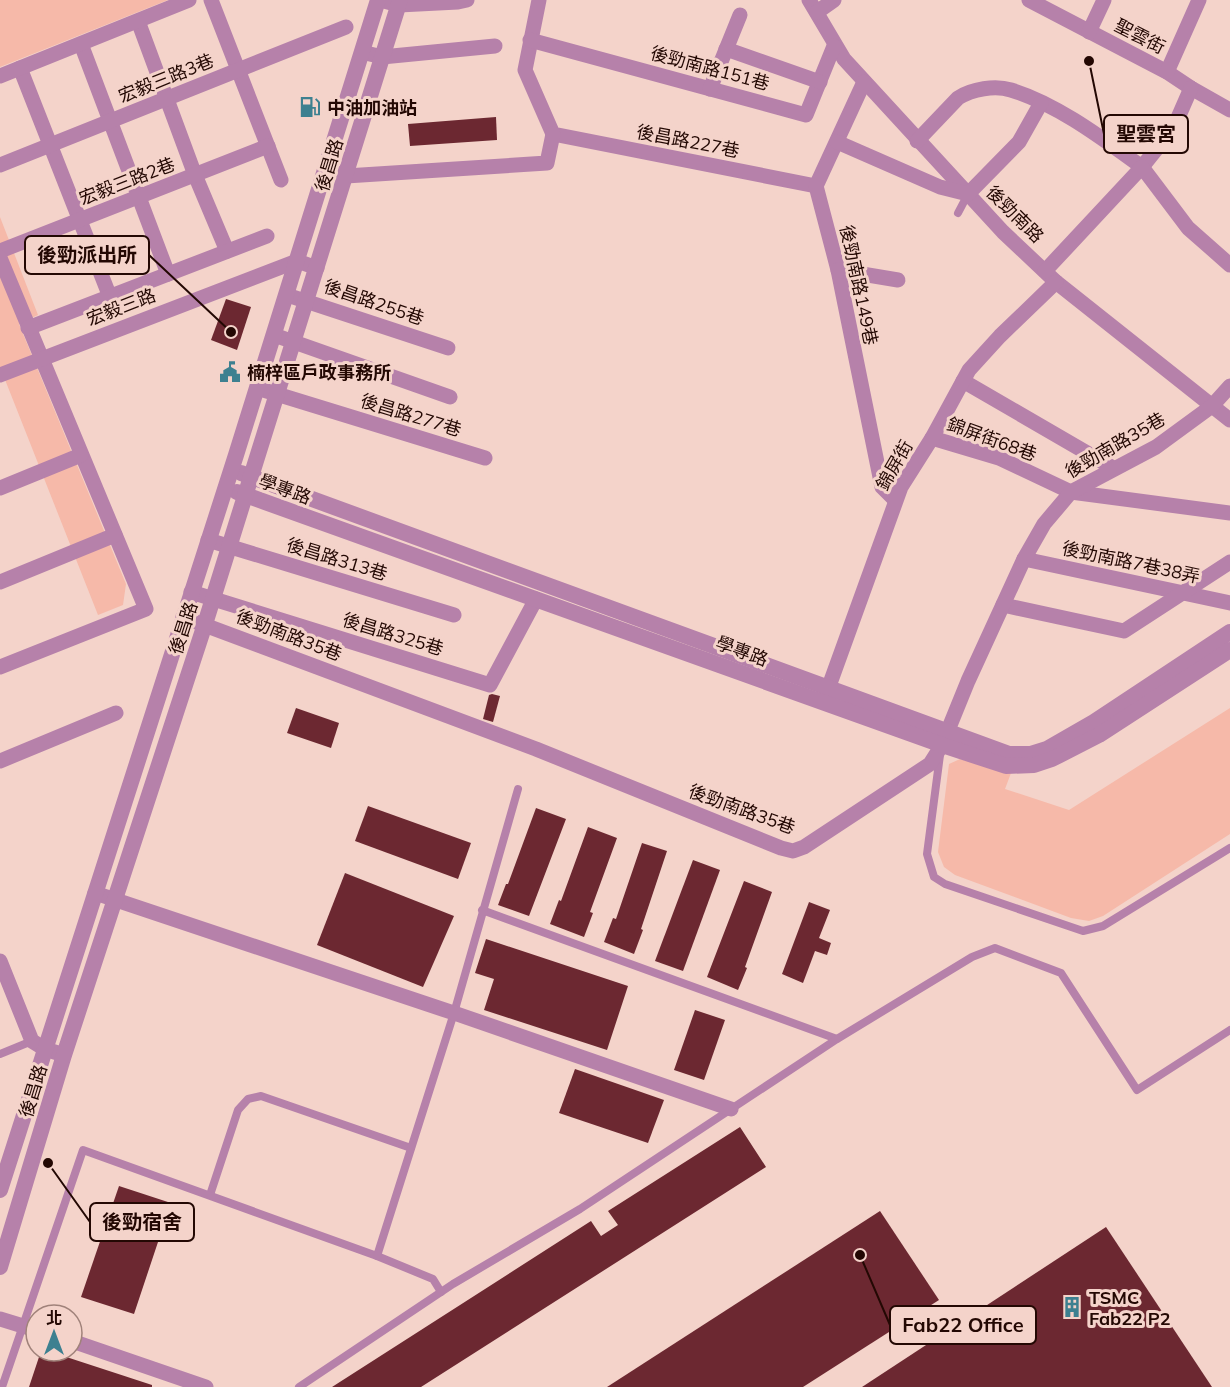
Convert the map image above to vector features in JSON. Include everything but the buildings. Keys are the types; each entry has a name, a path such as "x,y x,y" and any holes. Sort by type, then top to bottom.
{"street":[{"path":"0,76 189,0"},
{"path":"211,0 282,180"},
{"path":"379,0 399,2 467,0"},
{"name":"後昌路","path":"0,1190 39,1045 95,893 379,0"},
{"path":"326,170 346,176 547,163 553,134 525,70 539,0"},
{"path":"813,6 834,0"},
{"name":"聖雲街","path":"1029,0 1045,4 1089,32 1167,72 1230,110"},
{"path":"1089,32 1104,0"},
{"path":"1167,72 1199,0"},
{"name":"後昌路","path":"0,1267 64,1055 205,624 399,2"},
{"name":"後勁南路","path":"813,6 834,46 864,82 1003,232 1051,276 1230,420"},
{"path":"710,89 740,15"},
{"path":"138,21 195,175 227,251"},
{"name":"宏毅三路3巷","path":"0,165 346,27"},
{"name":"後勁南路151巷","path":"530,40 806,115 834,46"},
{"path":"81,44 168,274"},
{"path":"362,52 382,57 495,46"},
{"path":"726,49 820,82"},
{"path":"20,68 110,297"},
{"path":"816,186 864,82"},
{"path":"917,141 958,98 966,93 992,88 1006,89 1041,103 1089,129 1142,167 1188,228 1230,265"},
{"name":"錦屏街","path":"826,695 895,500 969,370 1051,276 1174,127 1191,88"},
{"path":"837,142 940,187 968,194 1019,142 1041,103"},
{"name":"後昌路227巷","path":"553,134 816,186"},
{"name":"宏毅三路2巷","path":"0,251 268,146"},
{"name":"後勁南路149巷","path":"816,186 838,270 882,487 895,500"},
{"path":"28,328 267,236"},
{"path":"0,258 146,609 0,668"},
{"path":"297,261 317,268"},
{"name":"宏毅三路","path":"0,375 297,261"},
{"path":"838,270 898,280"},
{"name":"後昌路255巷","path":"287,295 448,348"},
{"path":"274,335 450,397"},
{"path":"963,381 1113,468"},
{"name":"後勁南路35巷","path":"183,617 536,749 781,848 793,850 804,847 930,764 944,738 1024,559 1044,524 1071,492 1156,447 1212,406 1230,386"},
{"name":"後昌路277巷","path":"257,388 484,458"},
{"name":"錦屏街68巷","path":"932,438 999,458 1071,492 1230,513"},
{"path":"0,488 81,455"},
{"name":"學專路","path":"231,470 944,738 1006,765 1034,765 1052,759 1099,735 1230,650"},
{"name":"學專路","path":"225,487 536,599 826,695"},
{"path":"0,582 115,535"},
{"name":"後昌路313巷","path":"208,540 454,615"},
{"name":"後勁南路7巷38弄","path":"1024,559 1230,603"},
{"path":"1003,605 1124,631 1230,562"},
{"name":"後昌路325巷","path":"191,592 490,685 536,599"},
{"name":"學專路","path":"944,738 1009,754 1031,754 1047,749 1094,722 1230,632"},
{"path":"0,761 116,713"},
{"path":"95,893 454,1013 730,1109"},
{"path":"0,961 39,1045 64,1055"},
{"path":"0,1319 24,1326"},
{"path":"84,1345 206,1387"}],"lane":[{"path":"958,213 968,194"},
{"path":"944,738 927,854 934,877 945,884 1083,931 1102,926 1230,848"},
{"path":"377,1256 454,1013 518,789"},
{"path":"482,910 837,1039"},
{"path":"299,1387 441,1292 580,1209 837,1039 972,957 994,948 1061,973 1137,1090 1230,1030"},
{"path":"0,1054 39,1045"},
{"path":"210,1195 238,1110 248,1099 261,1096 411,1148"},
{"path":"37,1303 83,1150 377,1256 433,1280 441,1292"},
{"path":"2,1387 24,1341"}],"shaded area":[{"path":"0,0 168,0 0,67"},
{"path":"0,217 38,315 19,324 126,584 123,605 98,615 0,367"},
{"path":"1230,708 1230,834 1103,916 1089,921 1071,918 955,875 944,867 938,852 949,764 960,759 1011,773 1005,789 1069,810"}],"place":[{"name":"聖雲宮","path":"1089,61"},
{"name":"中油加油站","path":"310,107"},
{"name":"後勁派出所","path":"231,332"},
{"name":"楠梓區戶政事務所","path":"230,372"},
{"name":"後勁宿舍","path":"48,1163"},
{"name":"Fab22 Office","path":"860,1255"},
{"name":"TSMC Fab22 P2","path":"1072,1307"}]}
